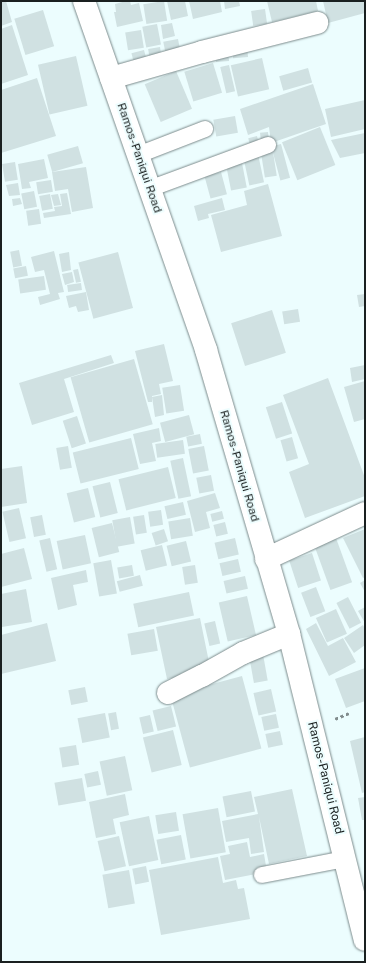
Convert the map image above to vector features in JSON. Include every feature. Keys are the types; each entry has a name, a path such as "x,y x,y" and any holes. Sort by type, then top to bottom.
{"main road":[{"name":"Ramos-Paniqui Road","path":"84,1 206,350 289,634 365,940"},
{"path":"111,78 202,52 317,23"},
{"path":"266,559 365,513"},
{"path":"168,693 243,653 289,634"}],"lane":[{"path":"138,155 205,129"},
{"path":"149,189 268,145"},
{"path":"262,875 346,859"}],"building":[{"path":"1,1 6,1 12,22 1,26"},
{"path":"130,1 131,5 139,3 143,21 117,27 114,12 116,12 115,4"},
{"path":"164,1 167,21 146,24 143,4"},
{"path":"167,1 185,1 188,16 171,20"},
{"path":"189,1 220,1 222,12 193,19"},
{"path":"224,1 239,1 240,6 225,9"},
{"path":"267,1 316,1 318,11 272,22"},
{"path":"323,1 365,1 365,13 328,23"},
{"path":"265,9 267,24 253,26 251,11"},
{"path":"43,10 54,46 25,55 14,19"},
{"path":"172,23 175,36 163,39 161,25"},
{"path":"157,24 161,45 146,47 142,27"},
{"path":"12,25 28,75 1,84 1,29"},
{"path":"141,30 144,48 128,50 125,33"},
{"path":"178,39 181,54 166,57 163,42"},
{"path":"247,45 248,57 233,58 232,46"},
{"path":"160,47 162,60 150,62 148,49"},
{"path":"228,49 229,61 216,62 215,50"},
{"path":"144,50 147,61 134,64 131,53"},
{"path":"76,56 87,106 49,114 38,65"},
{"path":"262,58 269,89 238,96 231,65"},
{"path":"213,63 222,93 193,101 184,72"},
{"path":"229,65 235,91 226,93 220,67"},
{"path":"308,68 312,82 283,91 279,76"},
{"path":"176,71 192,109 161,122 145,84"},
{"path":"37,78 56,136 1,153 1,90"},
{"path":"313,84 326,124 271,143 269,127 248,135 240,109"},
{"path":"365,100 365,129 331,137 325,109"},
{"path":"235,116 238,133 216,137 213,120"},
{"path":"320,127 335,165 297,180 282,142"},
{"path":"268,132 269,141 261,142 260,133"},
{"path":"365,133 365,153 340,158 331,140"},
{"path":"257,136 259,144 250,146 248,138"},
{"path":"281,144 290,178 280,180 271,147"},
{"path":"78,146 83,163 52,172 47,155"},
{"path":"273,152 277,176 265,178 261,154"},
{"path":"258,154 264,182 249,185 243,157"},
{"path":"44,159 48,178 29,182 31,188 22,189 18,164"},
{"path":"15,162 18,180 5,182 2,164"},
{"path":"242,163 247,188 231,191 226,166"},
{"path":"86,167 93,208 72,212 68,189 55,191 52,172"},
{"path":"221,172 227,194 211,199 205,176"},
{"path":"51,180 53,192 38,194 36,182"},
{"path":"18,183 20,195 9,196 6,185"},
{"path":"268,184 282,236 221,252 211,215 247,205 244,191"},
{"path":"34,191 37,207 24,209 21,193"},
{"path":"67,193 71,214 44,218 43,213 55,211 54,207 62,206 60,194"},
{"path":"50,194 53,209 42,211 39,196"},
{"path":"58,194 61,205 54,206 51,195"},
{"path":"20,198 22,204 13,206 12,199"},
{"path":"222,198 225,210 208,214 209,218 198,221 194,206"},
{"path":"39,209 41,224 28,226 26,211"},
{"path":"19,250 22,266 13,267 10,252"},
{"path":"54,251 64,292 58,293 60,299 40,305 38,297 50,294 44,270 35,272 31,257"},
{"path":"69,252 71,270 62,272 59,254"},
{"path":"118,252 133,308 93,319 78,263"},
{"path":"26,266 28,276 15,278 13,268"},
{"path":"78,269 81,282 76,283 73,270"},
{"path":"72,272 74,282 65,285 62,274"},
{"path":"44,276 46,290 20,293 18,280"},
{"path":"81,283 82,290 68,292 67,285"},
{"path":"86,292 89,310 78,312 76,306 69,308 66,296"},
{"path":"365,294 365,306 359,307 357,295"},
{"path":"298,309 300,322 284,324 282,312"},
{"path":"272,310 286,353 245,366 231,323"},
{"path":"164,344 173,381 159,384 161,394 152,396 152,402 148,402 135,351"},
{"path":"111,355 114,363 64,379 74,412 32,425 19,383"},
{"path":"134,359 153,424 89,443 71,377"},
{"path":"365,365 365,379 352,382 350,368"},
{"path":"328,378 365,478 365,496 305,518 289,472 309,464 283,395"},
{"path":"365,381 365,419 354,422 344,387"},
{"path":"180,385 184,411 166,413 162,388"},
{"path":"162,395 164,415 155,417 152,397"},
{"path":"282,402 292,433 276,439 266,407"},
{"path":"189,415 194,434 165,442 160,423"},
{"path":"77,416 86,444 72,448 63,421"},
{"path":"159,428 161,441 152,443 156,461 140,464 133,434"},
{"path":"200,434 202,444 188,446 186,437"},
{"path":"292,437 298,458 287,461 280,440"},
{"path":"131,438 139,469 81,484 73,453"},
{"path":"183,440 185,454 157,458 155,444"},
{"path":"68,446 72,468 60,470 56,448"},
{"path":"204,446 209,471 193,474 188,449"},
{"path":"183,458 191,496 178,499 170,461"},
{"path":"22,466 27,503 1,507 1,469"},
{"path":"168,467 176,498 126,510 119,479"},
{"path":"211,475 214,491 199,494 196,478"},
{"path":"110,482 118,513 100,517 93,486"},
{"path":"88,488 95,517 74,522 67,493"},
{"path":"215,493 220,508 206,512 210,528 195,532 187,501"},
{"path":"183,502 186,515 167,519 164,506"},
{"path":"19,508 26,538 9,542 2,512"},
{"path":"161,510 163,525 150,527 148,512"},
{"path":"222,511 224,519 212,522 210,514"},
{"path":"42,515 46,535 34,537 30,517"},
{"path":"144,515 147,533 136,534 133,517"},
{"path":"130,517 135,544 117,547 112,520"},
{"path":"190,518 193,536 171,539 168,521"},
{"path":"225,522 228,534 216,537 213,525"},
{"path":"112,523 119,552 99,557 92,528"},
{"path":"164,529 168,541 156,545 152,533"},
{"path":"365,529 365,577 363,578 343,538"},
{"path":"85,535 91,563 63,569 57,541"},
{"path":"50,538 57,569 46,572 39,540"},
{"path":"235,538 239,555 218,559 215,543"},
{"path":"336,538 352,582 330,590 314,546"},
{"path":"186,541 191,561 172,566 167,546"},
{"path":"162,545 167,565 146,571 141,550"},
{"path":"24,548 32,579 1,587 1,554"},
{"path":"312,553 321,581 298,588 289,560"},
{"path":"238,559 241,572 222,576 219,563"},
{"path":"111,560 117,593 99,597 93,563"},
{"path":"132,565 134,576 119,578 117,568"},
{"path":"195,565 198,583 185,585 182,567"},
{"path":"86,570 88,582 73,585 77,605 58,610 51,578"},
{"path":"140,575 143,586 120,592 117,581"},
{"path":"245,576 248,589 226,594 224,581"},
{"path":"365,580 365,592 360,583"},
{"path":"316,587 325,611 310,617 301,593"},
{"path":"26,589 32,622 2,627 1,594"},
{"path":"189,592 194,615 138,627 133,604"},
{"path":"247,596 256,635 228,641 219,603"},
{"path":"348,597 361,623 350,629 336,603"},
{"path":"365,607 365,623 358,611"},
{"path":"336,609 347,634 327,643 316,618"},
{"path":"200,618 210,667 181,673 182,676 167,679 156,627"},
{"path":"215,621 220,643 209,646 204,623"},
{"path":"47,623 56,661 1,674 1,635"},
{"path":"316,623 328,646 343,638 356,662 329,676 306,629"},
{"path":"363,625 365,629 365,645 354,653 344,638"},
{"path":"154,629 158,651 131,655 127,634"},
{"path":"263,654 268,681 254,683 249,656"},
{"path":"365,668 365,701 346,708 335,679"},
{"path":"242,676 261,748 190,768 171,695"},
{"path":"85,687 88,702 71,705 68,690"},
{"path":"271,689 276,711 259,715 253,693"},
{"path":"171,706 176,726 158,731 153,711"},
{"path":"116,712 119,729 111,730 108,713"},
{"path":"105,713 110,738 82,743 78,718"},
{"path":"276,714 279,728 264,731 261,717"},
{"path":"150,715 154,732 143,734 139,717"},
{"path":"173,730 182,765 152,772 143,737"},
{"path":"280,731 283,745 268,748 265,734"},
{"path":"365,737 365,792 362,793 350,741"},
{"path":"76,745 79,765 62,767 59,748"},
{"path":"125,756 132,790 107,796 100,761"},
{"path":"98,771 101,785 87,788 84,774"},
{"path":"82,778 86,801 58,806 54,783"},
{"path":"292,789 307,856 269,864 259,817 264,852 251,854 249,838 226,842 222,821 258,814 254,797"},
{"path":"251,791 255,812 227,817 223,797"},
{"path":"125,794 129,815 113,819 116,834 96,838 89,802"},
{"path":"365,797 365,820 362,820 358,798"},
{"path":"218,808 226,852 190,859 183,814"},
{"path":"176,812 179,831 158,834 155,815"},
{"path":"149,816 158,860 129,866 120,822"},
{"path":"181,835 186,860 161,864 156,840"},
{"path":"119,836 126,866 105,871 98,841"},
{"path":"247,842 250,857 264,854 267,872 225,880 220,856 230,854 228,846"},
{"path":"218,857 223,883 236,880 238,889 244,888 250,919 161,935 149,870"},
{"path":"146,866 149,882 135,884 132,869"},
{"path":"129,870 135,903 108,908 102,875"}]}
